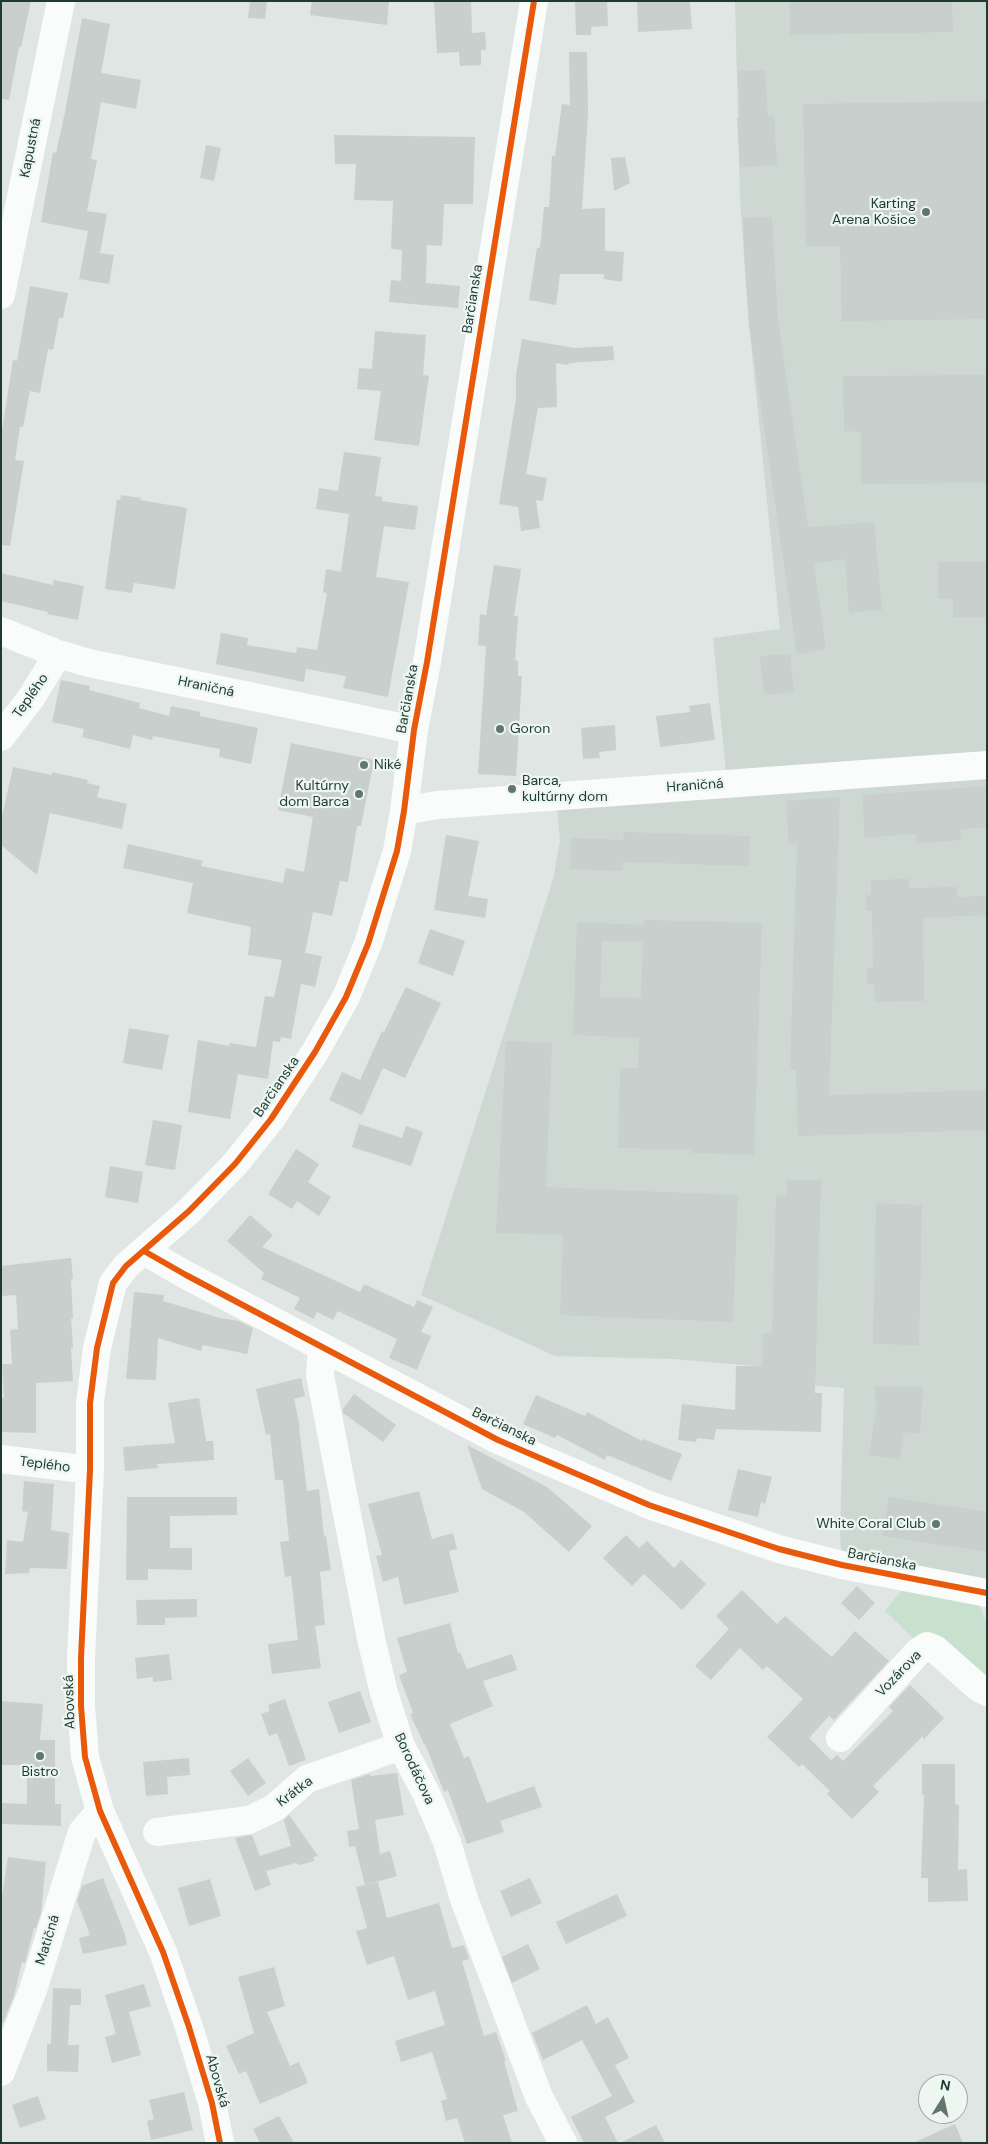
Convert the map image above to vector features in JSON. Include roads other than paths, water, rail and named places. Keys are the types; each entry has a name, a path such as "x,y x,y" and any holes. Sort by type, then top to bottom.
{"street":[{"name":"Kapustná","path":"1,295 61,1"},
{"name":"Barčianska","path":"534,1 427,662 414,730 397,851 368,944 346,997 315,1052 271,1119 235,1164 189,1211 144,1251 322,1348 498,1440 649,1504 779,1549 842,1566 987,1594"},
{"name":"Hraničná","path":"1,631 58,654 89,663 414,730"},
{"name":"Teplého","path":"1,737 31,698 58,654"},
{"name":"Hraničná","path":"404,811 437,805 987,765"},
{"name":"Abovská","path":"144,1251 126,1266 113,1283 97,1348 90,1403 90,1470 81,1658 81,1706 85,1757 100,1811 163,1952 192,2036 212,2103 220,2143"},
{"name":"Borodáčova","path":"322,1348 320,1375 370,1634 384,1693 401,1746 426,1793 447,1842 464,1899 539,2097 563,2143"},
{"name":"Teplého","path":"1,1459 90,1470"},
{"name":"Vozárova","path":"840,1738 918,1652 927,1646 935,1649 979,1688 987,1692"},
{"name":"Krátka","path":"157,1832 249,1820 274,1808 307,1779 401,1746"},
{"name":"Matičná","path":"1,2072 33,1990 82,1832 100,1811"}],"place":[{"name":"Karting Arena Košice","path":"926,212"},
{"name":"Goron","path":"500,729"},
{"name":"Niké","path":"364,765"},
{"name":"Barca, kultúrny dom","path":"512,789"},
{"name":"Kultúrny dom Barca","path":"359,794"},
{"name":"White Coral Club","path":"936,1524"},
{"name":"Bistro","path":"40,1756"}]}
